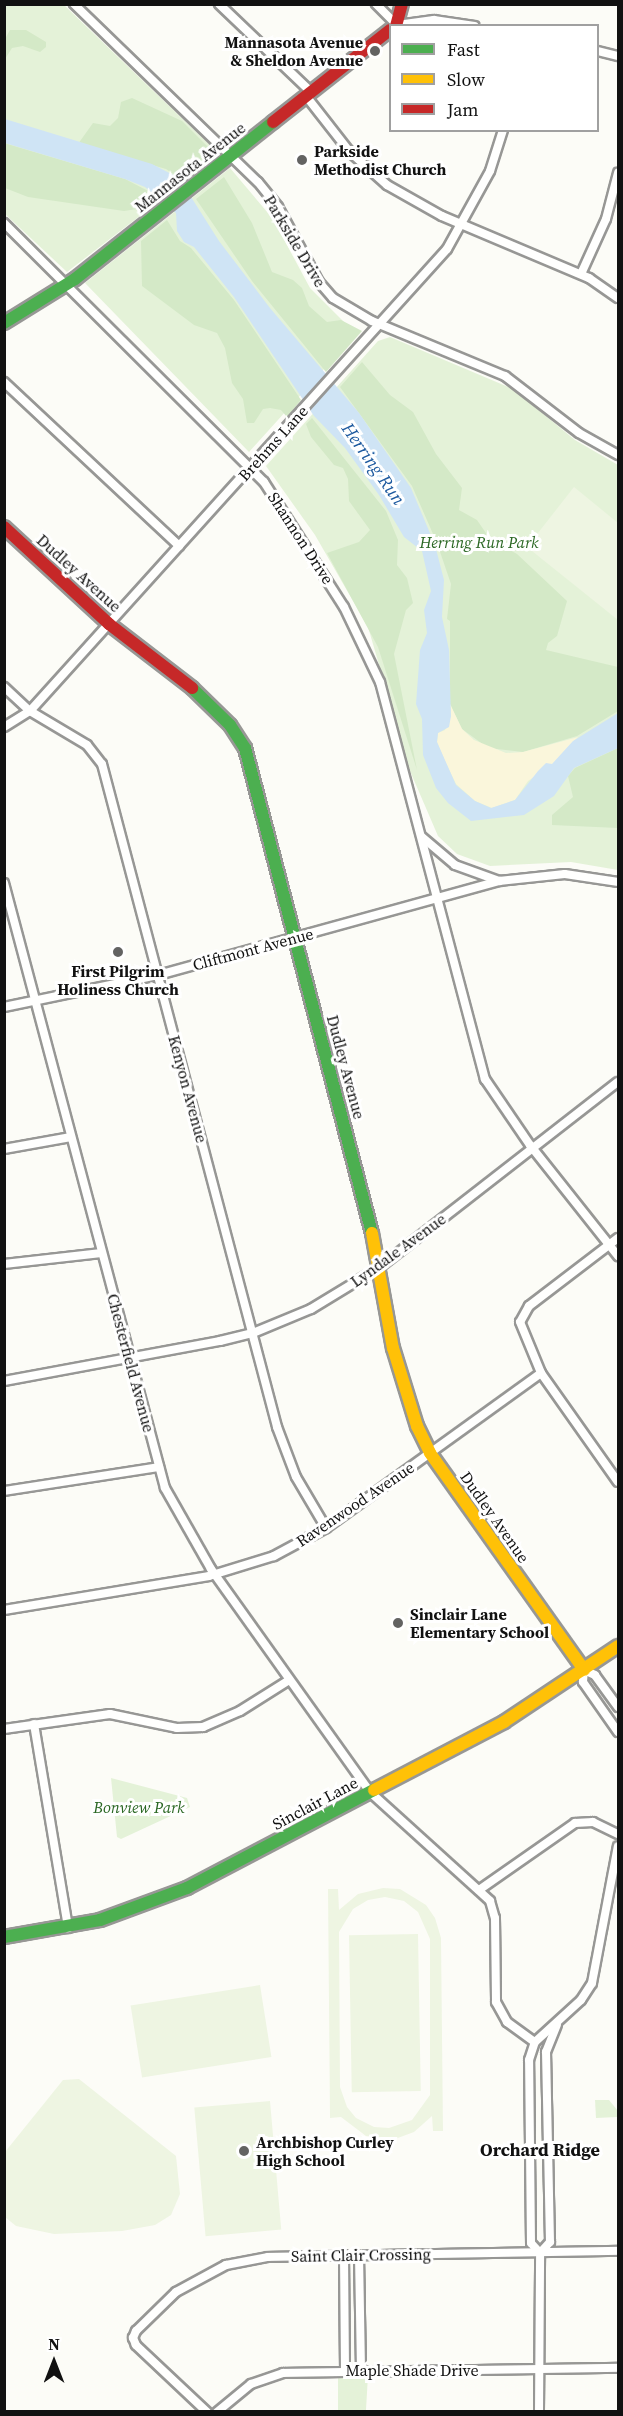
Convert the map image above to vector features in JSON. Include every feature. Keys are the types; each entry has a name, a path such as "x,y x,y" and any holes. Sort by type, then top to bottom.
{"street":[{"name":"Parkside Drive","path":"74,4 231,155 278,207 327,291 355,312 505,376 579,433 618,455"},
{"path":"219,4 309,94 363,166 408,198 464,225 581,274 618,298"},
{"path":"376,4 396,24"},
{"path":"397,24 402,4"},
{"path":"406,24 434,21 459,24"},
{"name":"Mannasota Avenue","path":"4,323 68,283 389,31"},
{"path":"599,51 618,56"},
{"name":"Brehms Lane","path":"4,727 30,711 381,324 464,225 490,171 502,132"},
{"path":"581,274 606,219 618,173"},
{"name":"Shannon Drive","path":"4,223 68,283 250,468 288,515 371,659 422,837 436,901 485,1079 533,1148 618,1256"},
{"path":"4,382 179,546"},
{"name":"Dudley Avenue","path":"4,527 109,624 177,673 240,738 254,772 380,1267 393,1348 430,1453 584,1670"},
{"name":"Kenyon Avenue","path":"4,687 30,711 81,740 102,764 281,1440 296,1477 326,1528"},
{"path":"422,837 455,866 499,882 565,874 618,882"},
{"name":"Cliftmont Avenue","path":"4,1007 158,975 499,882"},
{"name":"Chesterfield Avenue","path":"4,883 159,1467 181,1519 215,1575 370,1792 479,1890 494,1907 496,2002 507,2022 535,2042"},
{"name":"Lyndale Avenue","path":"4,1381 130,1359 253,1333 311,1310 380,1267 618,1082"},
{"path":"4,1149 71,1137"},
{"path":"618,1238 521,1316 521,1328 541,1373 618,1482"},
{"path":"4,1264 101,1253"},
{"name":"Ravenwood Avenue","path":"4,1610 215,1575 274,1556 326,1528 541,1373"},
{"path":"4,1491 159,1467"},
{"name":"Sinclair Lane","path":"4,1937 68,1928 133,1910 187,1888 504,1722 618,1646"},
{"path":"618,1707 595,1675 584,1670 583,1682 618,1732"},
{"path":"4,1729 110,1714 177,1728 203,1727 240,1711 289,1680"},
{"path":"34,1724 68,1928"},
{"path":"479,1890 575,1823 593,1822 618,1834"},
{"path":"539,2412 540,2253 531,2243 529,2060 535,2042 557,2025 584,1996 598,1966 618,1846"},
{"path":"540,2253 550,2242 546,2052 557,2025"},
{"name":"Saint Clair Crossing","path":"207,2412 136,2345 133,2338 136,2331 176,2292 226,2265 268,2257 618,2251"},
{"path":"344,2255 345,2370"},
{"path":"359,2255 361,2370"},
{"name":"Maple Shade Drive","path":"217,2412 263,2378 283,2373 345,2370 618,2368"}],"green space":[{"path":"4,5 64,5 217,152 215,158 67,272 5,214"},
{"path":"10,30 26,30 46,42 46,47 40,52 23,46 12,48 5,59 5,39"},
{"path":"132,98 182,121 209,148 204,159 179,178 166,169 78,144 93,123 110,126 118,118 121,102"},
{"path":"4,143 125,179 154,194 137,209 124,211 28,197 5,188"},
{"path":"230,168 273,219 310,288 346,324 343,348 249,452 85,283"},
{"path":"224,177 252,223 272,272 293,280 302,288 309,306 327,322 341,320 362,331 326,372 252,281 196,199"},
{"path":"167,220 180,241 191,248 234,300 301,400 287,417 281,410 263,409 254,423 247,423 243,399 232,383 225,348 217,333 194,325 142,286 141,241"},
{"name":"Herring Run Park","path":"390,337 513,389 575,440 618,465 618,870 571,862 490,866 457,854 438,836 410,771 368,627 315,535 266,466 378,341"},
{"path":"362,362 390,395 413,412 436,454 462,488 459,510 477,520 490,539 517,554 567,601 557,636 548,643 546,650 618,667 618,711 577,736 523,752 488,748 462,729 450,704 450,621 447,619 451,584 437,543 412,486 340,387"},
{"path":"312,418 386,511 398,540 397,565 407,578 413,603 406,610 394,654 417,770 378,647 327,553 359,542 370,530 349,501 348,479 343,468 334,465 311,437 306,424"},
{"path":"574,487 618,523 618,620 527,547"},
{"path":"618,748 618,828 552,825 552,815 573,797 568,776 575,768"},
{"name":"Bonview Park","path":"111,1778 187,1798 190,1807 121,1839 117,1837"},
{"path":"383,1888 400,1889 426,1905 435,1918 441,1938 443,2131 433,2131 432,2116 414,2132 395,2139 366,2136 341,2117 330,2118 328,1889 338,1889 339,1910 358,1894","holes":["385,1897 404,1901 418,1912 430,1939 430,2095 412,2120 389,2128 374,2127 356,2118 347,2107 340,2087 339,1932 353,1909 368,1900"]},
{"path":"418,1934 421,2091 352,2092 349,1935"},
{"path":"260,1985 271,2057 142,2078 131,2005"},
{"path":"79,2079 176,2156 180,2194 171,2215 155,2225 122,2231 54,2234 16,2226 5,2217 5,2152 63,2080"},
{"path":"595,2100 609,2100 618,2111 617,2117 596,2118"},
{"path":"270,2101 281,2230 206,2236 194,2108"},
{"path":"338,2375 368,2375 366,2410 369,2411 338,2412"}],"sand":[{"path":"450,704 462,729 474,740 506,753 523,752 578,737 552,765 528,781 515,800 492,808 475,801 456,784 437,742 438,733 445,730 451,716"}],"water":[{"name":"Herring Run","path":"5,119 152,164 179,178 219,241 270,308 359,413 411,488 435,545 444,580 442,617 449,650 451,716 449,727 438,733 437,742 456,785 475,801 491,808 515,800 546,763 552,764 573,741 618,713 618,748 574,768 554,796 524,815 471,821 448,803 436,788 423,755 422,719 416,704 420,650 427,633 424,610 431,591 422,551 404,537 379,495 345,448 314,416 234,297 194,247 184,242 177,231 176,213 145,187 5,143"}],"traffic: fast":[{"path":"4,323 75,279 273,122"},
{"path":"192,688 230,725 245,748 372,1233"},
{"path":"4,1937 100,1920 187,1888 374,1790"}],"traffic: slow":[{"path":"372,1233 393,1348 417,1426 430,1453 584,1670"},
{"path":"374,1790 504,1722 618,1646"}],"traffic: jam":[{"path":"397,24 402,4"},
{"path":"273,122 389,31"},
{"path":"4,527 109,624 192,688"}],"place":[{"name":"Mannasota Avenue & Sheldon Avenue","path":"375,51"},
{"name":"Parkside Methodist Church","path":"302,160"},
{"name":"First Pilgrim Holiness Church","path":"118,952"},
{"name":"Sinclair Lane Elementary School","path":"398,1623"},
{"name":"Archbishop Curley High School","path":"244,2151"}],"district":[{"name":"Orchard Ridge","path":"540,2150"}]}
